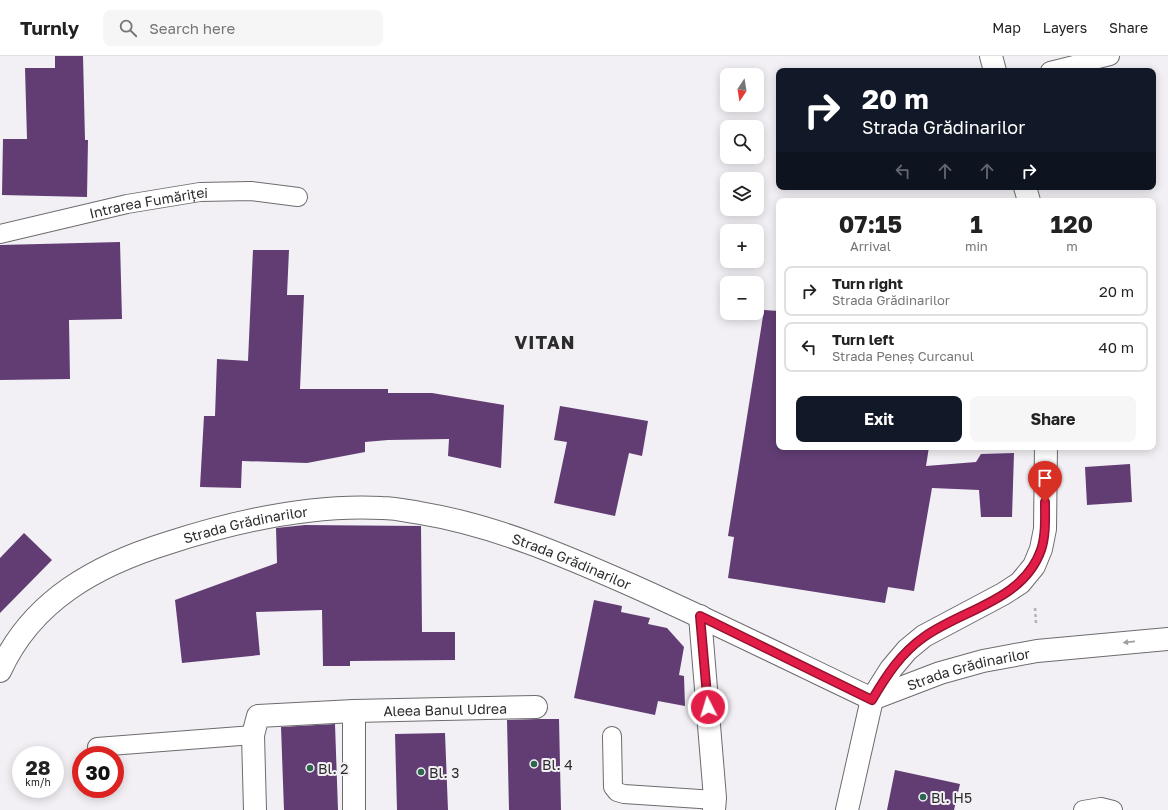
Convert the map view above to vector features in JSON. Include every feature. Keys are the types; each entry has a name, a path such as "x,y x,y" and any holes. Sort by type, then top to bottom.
{"street":[{"path":"991,56 994,68"},
{"path":"847,810 872,700 891,669 907,650 924,636 1003,594 1020,583 1034,566 1041,549 1045,529 1046,450"},
{"name":"Strada Grădinarilor","path":"0,671 24,630 53,600 82,579 132,554 189,536 256,520 339,507 392,509 441,517 494,531 587,565 700,616 872,700 940,673 983,662 1037,651 1168,639"},
{"path":"700,616 714,805"},
{"name":"Aleea Banul Udrea","path":"255,810 253,735 258,716 354,711 536,708"},
{"path":"354,711 354,810"}],"lane":[{"path":"1062,68 1110,56"},
{"name":"Intrarea Fumăriței","path":"0,234 127,204 200,192 251,191 298,197"},
{"path":"110,746 253,735"},
{"path":"612,736 613,787 618,792 714,805"},
{"path":"1083,810 1101,807 1113,810"}],"building":[{"path":"55,56 83,56 85,140 88,140 87,197 2,195 3,139 27,139 25,68 55,68"},
{"path":"120,242 122,319 69,320 70,379 0,380 0,245"},
{"path":"253,250 289,250 287,295 304,295 300,389 388,389 388,393 432,393 504,405 501,468 448,456 449,439 388,440 365,442 365,452 307,463 242,461 241,488 200,487 204,416 215,416 217,359 248,361"},
{"path":"764,310 776,311 776,450 929,450 926,466 976,462 981,454 1014,453 1012,517 981,517 979,490 932,488 914,591 888,587 885,603 728,578 734,537 728,536 762,320 764,320"},
{"path":"560,406 648,421 642,456 629,453 615,516 554,503 567,442 554,440"},
{"path":"1130,464 1132,502 1087,505 1085,467"},
{"path":"305,525 421,526 422,632 455,632 455,660 350,661 350,666 323,666 322,610 256,612 260,655 182,663 175,600 277,563 276,528"},
{"path":"24,533 52,560 0,613 0,558"},
{"path":"594,600 622,606 621,612 650,618 648,624 667,628 684,647 679,675 684,676 685,706 658,701 655,715 574,698"},
{"name":"Bl. 4","path":"559,719 561,810 509,810 507,720"},
{"name":"Bl. 2","path":"335,724 338,810 284,810 281,727"},
{"name":"Bl. 3","path":"445,733 448,810 397,810 395,734"},
{"name":"Bl. H5","path":"895,770 960,784 954,810 887,810"}],"place":[{"name":"Bl. 4","path":"534,764"},
{"name":"Bl. 2","path":"310,768"},
{"name":"Bl. 3","path":"421,772"},
{"name":"Bl. H5","path":"923,797"}],"district":[{"name":"VITAN","path":"545,342"}],"route":[{"path":"708,707 700,616 872,700 891,669 907,650 924,636 1003,594 1020,583 1034,566 1041,549 1045,529 1045,502"}]}
